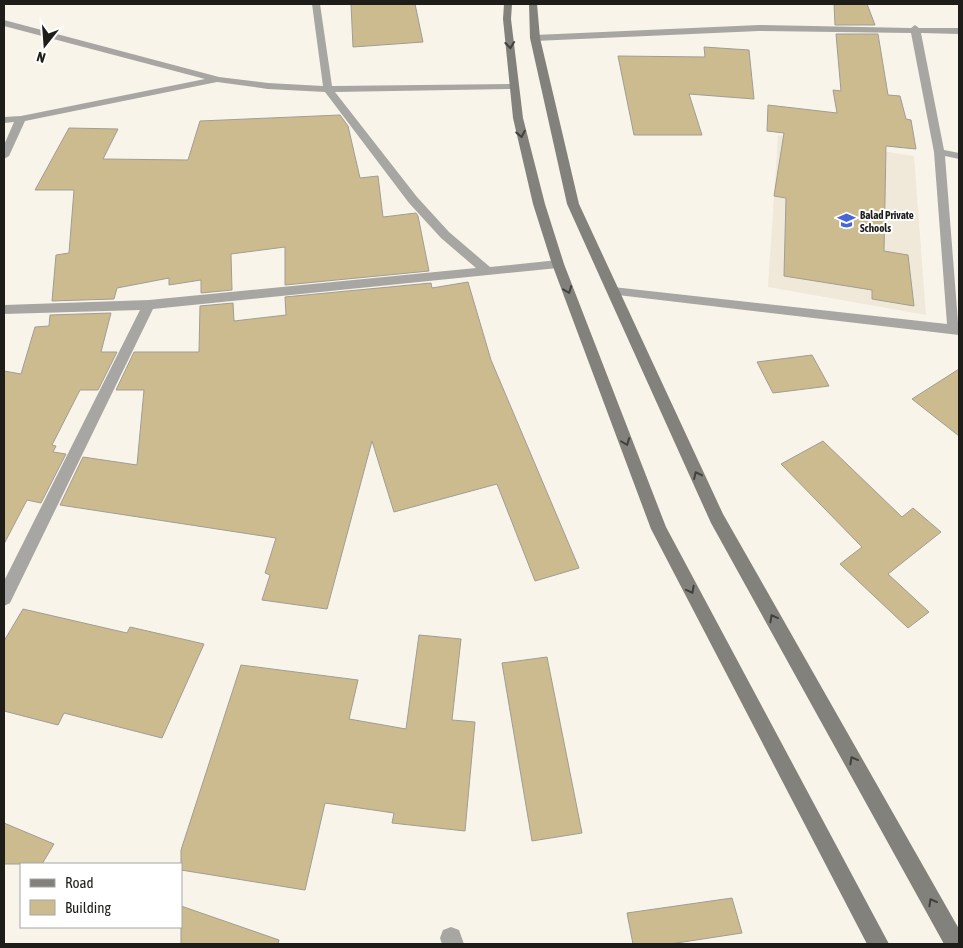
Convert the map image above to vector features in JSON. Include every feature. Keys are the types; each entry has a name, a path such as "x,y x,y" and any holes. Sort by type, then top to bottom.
{"street":[{"path":"316,4 328,89 413,200 445,235 486,270"},
{"path":"508,4 514,86 523,143 558,264 659,529 878,944"},
{"path":"533,4 535,38 573,204 717,518 956,944"},
{"path":"4,23 219,80 268,86 328,89 514,86"},
{"path":"535,38 758,28 915,28 959,31"},
{"path":"613,291 956,329 939,152 915,28"},
{"path":"4,120 21,119 219,80"},
{"path":"4,156 21,119"},
{"path":"939,152 959,156"},
{"path":"4,309 149,305 558,264"},
{"path":"4,598 149,305"}],"shaded area":[{"name":"Balad Private Schools","path":"778,135 914,156 926,315 768,287"}],"building":[{"path":"351,4 415,4 423,42 353,47"},
{"path":"834,4 867,4 875,25 835,25"},
{"name":"Balad Private Schools","path":"836,34 878,34 888,95 900,96 906,119 911,120 916,149 886,146 884,251 908,255 914,306 872,299 872,290 784,276 786,198 774,196 784,133 767,131 768,105 837,113 833,90 841,91"},
{"path":"704,47 749,50 754,99 689,94 702,135 634,135 618,56 705,57"},
{"path":"340,115 348,126 360,178 378,176 383,217 416,213 418,216 429,271 285,285 285,247 231,254 232,290 201,293 201,280 169,285 169,278 117,288 114,299 52,301 56,255 69,253 74,190 35,190 69,128 118,129 103,159 188,160 200,121"},
{"path":"468,282 491,360 579,568 535,581 497,484 394,512 372,441 327,609 262,600 270,575 265,573 276,538 60,505 83,457 137,465 144,390 116,390 134,352 199,352 200,306 233,303 234,321 286,315 285,297 431,283 432,288"},
{"path":"111,313 101,352 117,352 98,390 80,390 52,445 56,446 53,452 66,454 41,503 27,500 4,544 4,371 21,374 35,327 49,326 50,315"},
{"path":"812,355 829,386 773,393 757,362"},
{"path":"959,369 959,436 912,399"},
{"path":"823,441 902,517 913,508 941,532 888,574 929,612 908,628 840,564 862,547 781,464"},
{"path":"23,609 127,633 130,627 204,644 162,738 64,713 58,725 4,711 4,641"},
{"path":"419,635 461,639 452,720 475,722 465,831 392,823 394,813 325,803 305,890 182,870 181,850 241,665 358,680 349,719 406,729"},
{"path":"547,657 582,833 532,841 502,663"},
{"path":"4,823 54,844 43,863 4,864"},
{"path":"732,898 742,933 670,944 633,944 627,913"},
{"path":"182,906 279,940 278,944 181,944"}],"place":[{"name":"Balad Private Schools","path":"846,221"}]}
